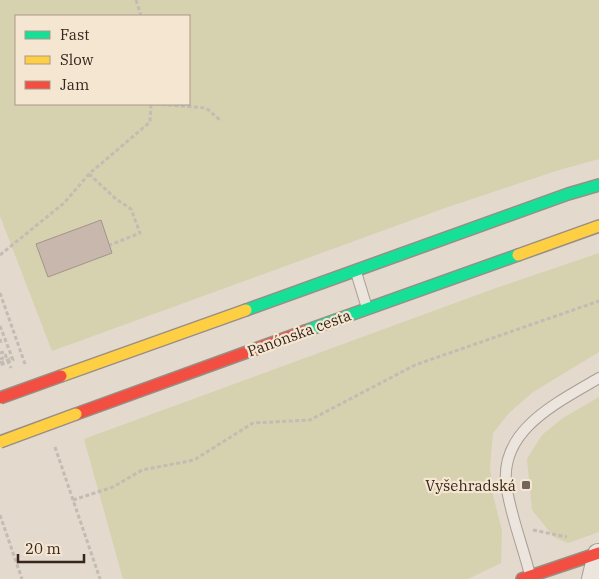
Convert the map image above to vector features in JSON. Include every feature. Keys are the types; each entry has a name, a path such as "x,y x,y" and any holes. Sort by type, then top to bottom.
{"main road":[{"path":"0,398 568,194 599,185"},
{"name":"Panónska cesta","path":"0,442 599,226"},
{"path":"526,577 598,554"}],"street":[{"path":"592,579 598,554"}],"lane":[{"path":"356,271 368,308"},
{"path":"526,577 506,489 507,462 522,431 534,420 565,398 599,378"}],"path":[{"path":"136,0 141,15"},
{"path":"0,255 64,203 89,174 150,122 153,105"},
{"path":"166,105 206,108 220,120"},
{"path":"89,174 131,209 140,233 110,245"},
{"path":"73,500 113,488 142,470 194,460 253,423 310,420 415,365 599,301"},
{"path":"0,326 13,360 0,362"},
{"path":"0,330 11,359 0,362"},
{"path":"0,339 2,342 0,343"},
{"path":"0,353 4,352 12,369"},
{"path":"0,362 6,357"},
{"path":"0,515 22,579"},
{"path":"530,530 571,538"}],"shaded area":[{"path":"0,0 599,0 599,159 559,170 445,208 52,351 0,216"},
{"path":"599,253 599,352 533,392 509,413 493,433 490,466 493,495 502,531 501,563 468,579 123,579 84,439 496,288"},
{"path":"599,397 599,532 568,543 554,537 532,510 527,459 542,435 563,418"}],"building":[{"path":"101,220 112,253 48,277 36,244"}],"traffic: fast":[{"path":"246,310 568,194 599,185"},
{"path":"305,331 518,255"}],"traffic: slow":[{"path":"518,255 599,226"},
{"path":"61,376 246,310"},
{"path":"0,442 76,414"}],"traffic: jam":[{"path":"76,414 305,331"},
{"path":"0,398 61,376"},
{"path":"522,579 599,553"}],"place":[{"name":"Vyšehradská","path":"526,485"}]}
